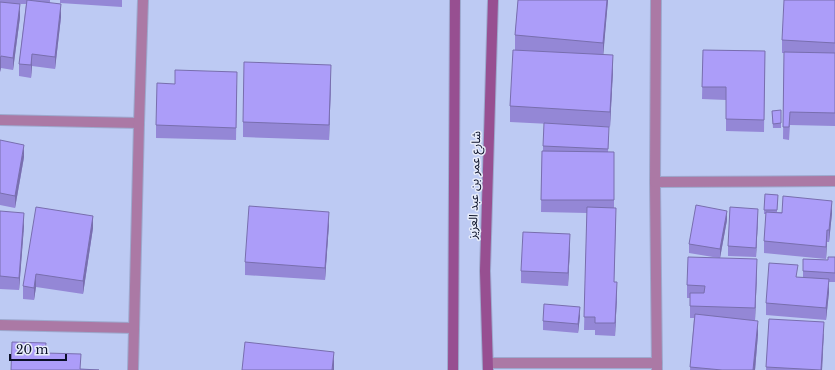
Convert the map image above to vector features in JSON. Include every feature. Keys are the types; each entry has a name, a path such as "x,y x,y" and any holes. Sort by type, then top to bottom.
{"main road":[{"name":"شارع عمر بن عبد العزيز","path":"453,370 455,0"},
{"name":"شارع عمر بن عبد العزيز","path":"488,366 485,271 492,0"}],"street":[{"path":"133,370 143,0"},
{"path":"488,366 657,366 655,182 656,0"},
{"path":"0,120 139,123"},
{"path":"655,182 835,182"},
{"path":"0,326 134,328"}],"building":[{"path":"27,0 61,4 55,57 32,54 31,65 19,64"},
{"path":"518,0 607,0 603,43 515,35"},
{"path":"784,0 835,0 835,43 782,40"},
{"path":"0,2 20,4 13,58 1,56 0,59"},
{"path":"513,50 613,55 610,112 510,106"},
{"path":"703,50 765,51 764,120 726,119 726,87 702,87"},
{"path":"784,52 835,53 835,113 790,112 789,127 783,127"},
{"path":"244,62 331,65 329,125 243,122"},
{"path":"175,70 237,72 236,128 156,125 157,83 175,84"},
{"path":"781,110 781,123 773,124 772,111"},
{"path":"544,123 609,127 608,149 543,146"},
{"path":"0,140 24,145 15,196 0,193"},
{"path":"542,151 614,152 614,200 541,200"},
{"path":"765,194 778,195 777,210 764,210"},
{"path":"783,196 832,201 829,230 827,230 826,247 764,241 766,212 782,213"},
{"path":"696,205 727,211 720,249 689,244"},
{"path":"249,206 329,212 325,268 245,262"},
{"path":"36,207 93,216 83,281 36,274 34,288 23,286"},
{"path":"587,207 616,208 614,282 617,282 615,323 595,323 595,317 584,317"},
{"path":"730,207 758,209 756,248 728,246"},
{"path":"0,211 24,213 19,278 0,276"},
{"path":"523,232 570,234 568,273 521,271"},
{"path":"688,257 757,259 755,308 690,306 690,293 704,293 705,286 687,285"},
{"path":"828,257 835,257 835,273 803,271 803,259 828,260"},
{"path":"769,263 798,265 796,277 829,279 826,308 766,303"},
{"path":"544,304 580,307 578,324 543,321"},
{"path":"695,314 758,321 753,370 722,370 690,367"},
{"path":"769,319 824,322 821,370 766,367"},
{"path":"12,342 46,343 45,353 81,354 80,369 99,370 11,370"},
{"path":"245,342 334,352 332,370 242,370"}]}
